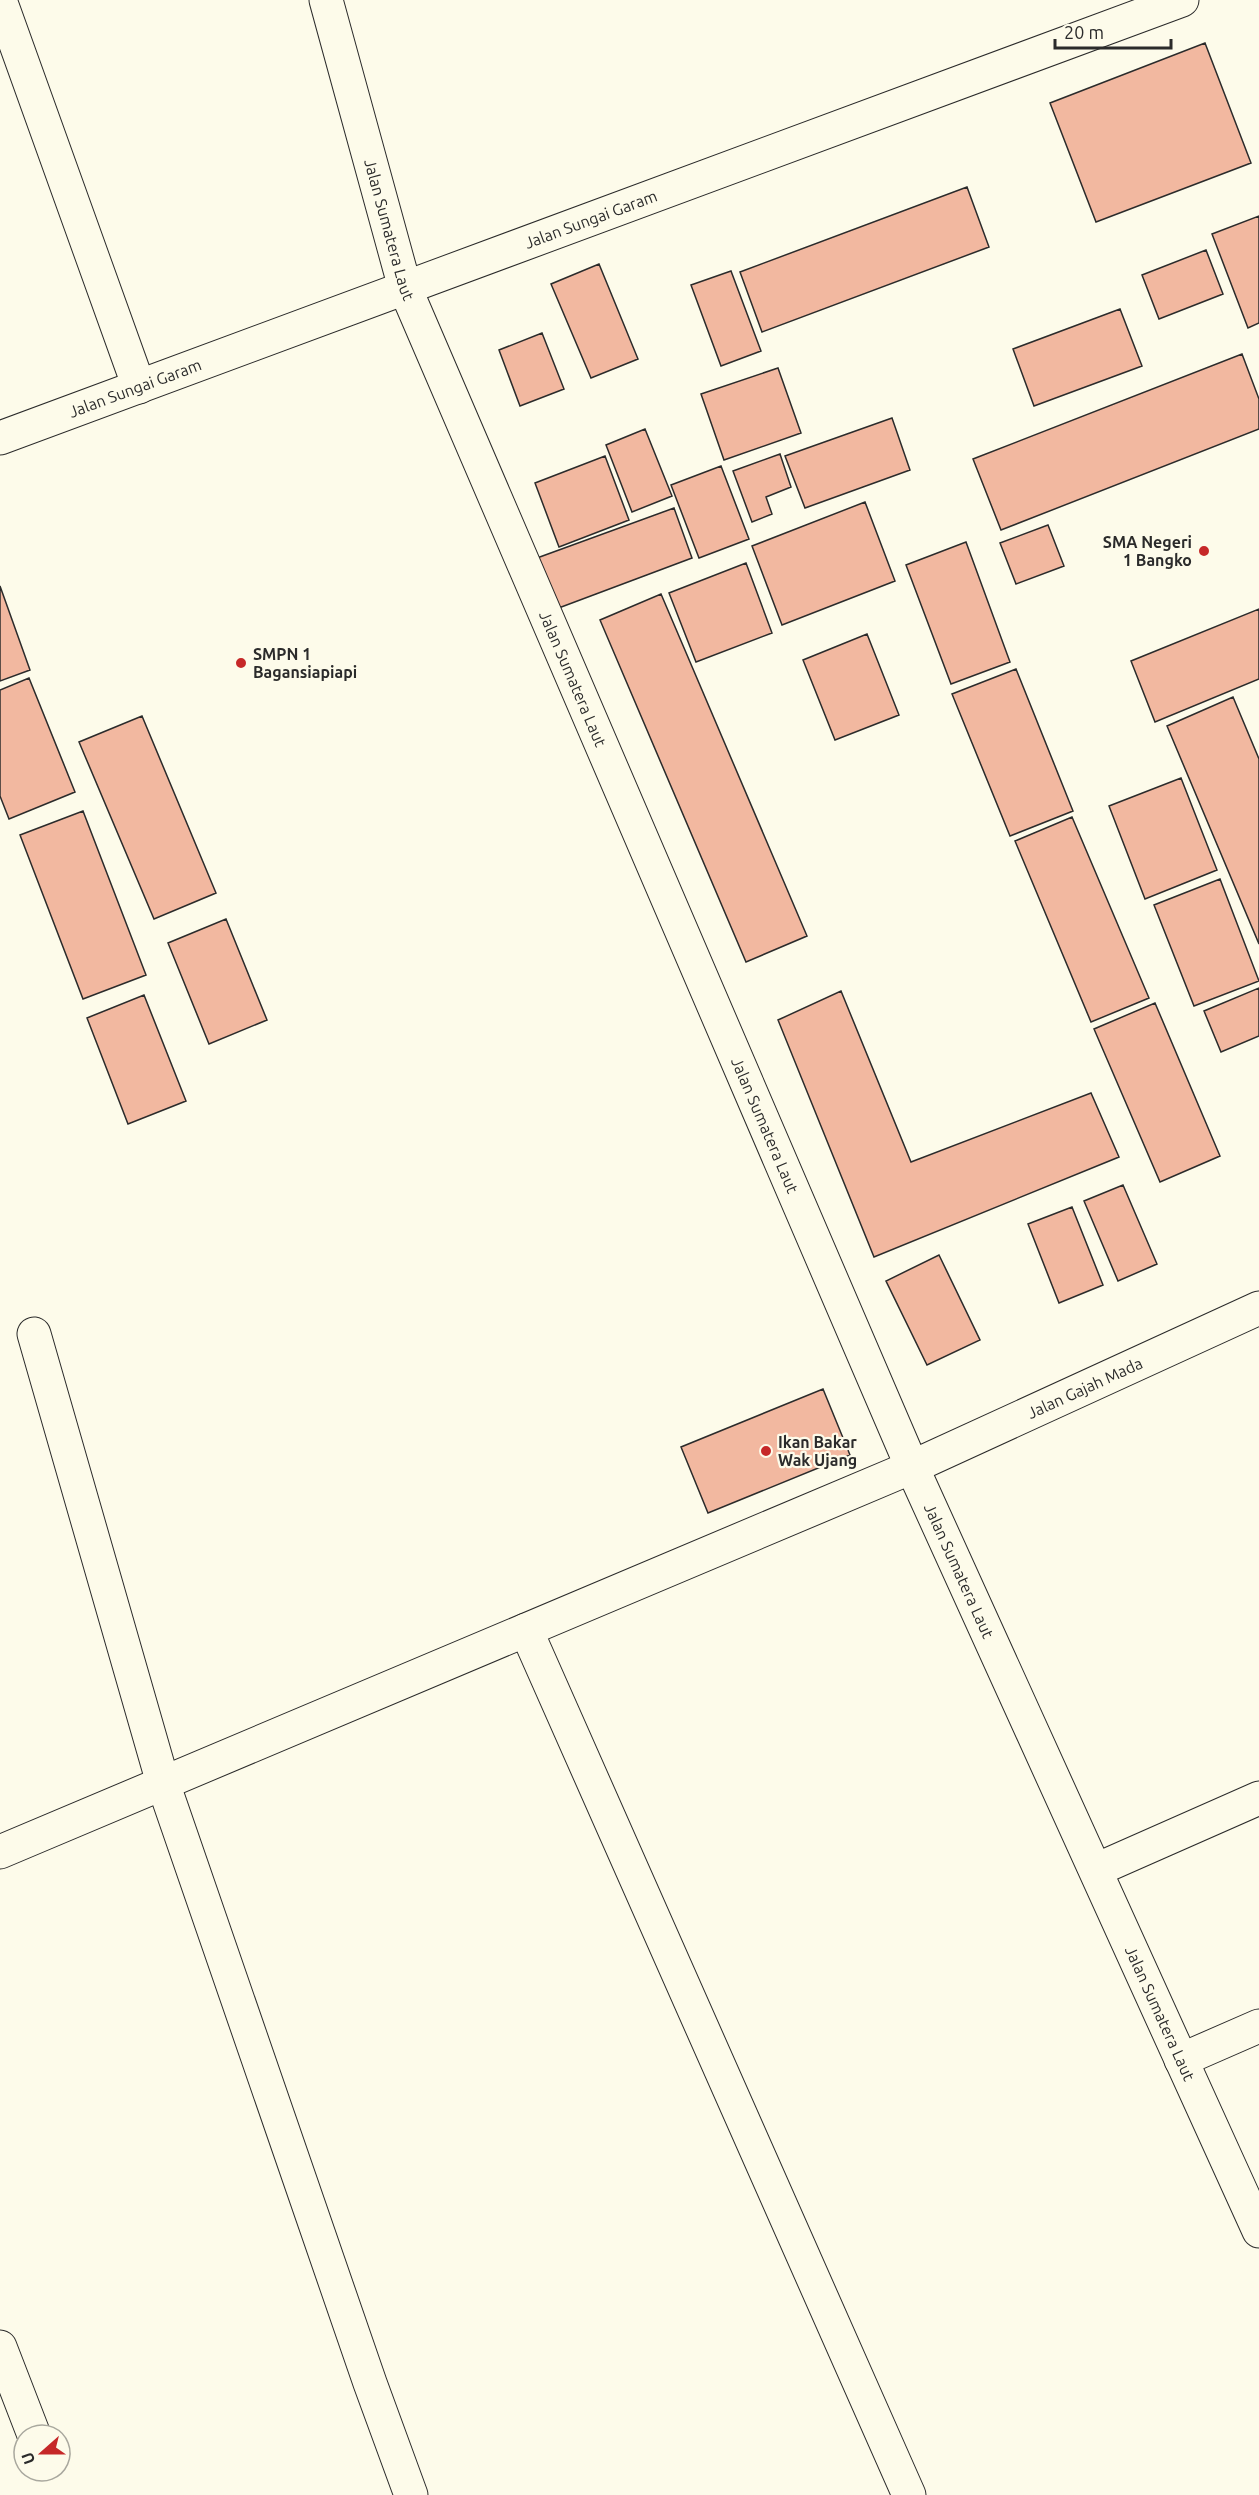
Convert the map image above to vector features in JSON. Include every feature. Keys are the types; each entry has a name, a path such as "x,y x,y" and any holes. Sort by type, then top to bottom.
{"street":[{"path":"0,0 139,387"},
{"name":"Jalan Sumatera Laut","path":"326,0 405,288 912,1467 1259,2231"},
{"name":"Jalan Sungai Garam","path":"0,438 1182,0"},
{"name":"Jalan Gajah Mada","path":"0,1851 912,1467 1259,1308"},
{"path":"34,1334 163,1783 370,2383 411,2495"},
{"path":"526,1630 909,2495"},
{"path":"1095,1870 1259,1798"},
{"path":"1181,2060 1259,2026"},
{"path":"0,2347 29,2423"}],"building":[{"path":"1205,43 1251,163 1096,222 1050,103"},
{"path":"967,187 989,247 762,332 740,272"},
{"path":"1259,216 1259,323 1248,328 1212,234"},
{"path":"1206,250 1223,294 1159,319 1142,275"},
{"path":"599,264 638,359 591,378 551,284"},
{"path":"731,271 761,351 721,366 691,285"},
{"path":"1120,309 1142,366 1034,406 1013,349"},
{"path":"542,333 564,389 520,406 499,350"},
{"path":"1242,354 1259,399 1259,429 1001,530 973,459"},
{"path":"778,368 801,433 724,460 701,394"},
{"path":"892,418 910,470 805,508 785,456"},
{"path":"645,429 672,496 632,512 606,445"},
{"path":"780,454 791,487 766,497 772,514 752,522 733,471"},
{"path":"605,456 629,520 559,547 535,483"},
{"path":"721,466 749,539 699,558 671,485"},
{"path":"865,502 895,581 782,625 752,546"},
{"path":"674,508 692,558 556,609 537,558"},
{"path":"1048,525 1064,566 1016,584 1000,543"},
{"path":"966,542 1010,662 951,684 906,565"},
{"path":"746,563 772,633 696,662 669,593"},
{"path":"0,586 30,670 0,681"},
{"path":"661,594 807,936 746,962 600,620"},
{"path":"1259,609 1259,679 1155,722 1131,661"},
{"path":"867,634 899,715 835,740 803,660"},
{"path":"1016,669 1073,811 1010,836 952,694"},
{"path":"29,678 75,792 9,819 0,796 0,690"},
{"path":"1233,697 1259,759 1259,944 1167,726"},
{"path":"142,716 216,893 154,919 79,742"},
{"path":"1181,778 1217,870 1145,899 1109,806"},
{"path":"83,811 146,975 83,999 20,835"},
{"path":"1072,817 1149,998 1091,1022 1015,841"},
{"path":"1220,879 1259,981 1194,1006 1154,905"},
{"path":"226,919 267,1020 209,1044 168,943"},
{"path":"1259,988 1259,1036 1221,1052 1204,1011"},
{"path":"841,991 911,1162 1091,1093 1119,1157 874,1257 778,1020"},
{"path":"144,995 186,1101 128,1124 87,1018"},
{"path":"1155,1003 1220,1156 1160,1182 1094,1029"},
{"path":"1123,1185 1157,1264 1118,1281 1084,1201"},
{"path":"1072,1207 1103,1285 1059,1303 1028,1224"},
{"path":"939,1255 980,1340 927,1365 886,1281"},
{"name":"Ikan Bakar Wak Ujang","path":"823,1389 850,1455 708,1513 681,1447"}],"place":[{"name":"SMA Negeri 1 Bangko","path":"1204,551"},
{"name":"SMPN 1 Bagansiapiapi","path":"241,663"},
{"name":"Ikan Bakar Wak Ujang","path":"766,1451"}]}
